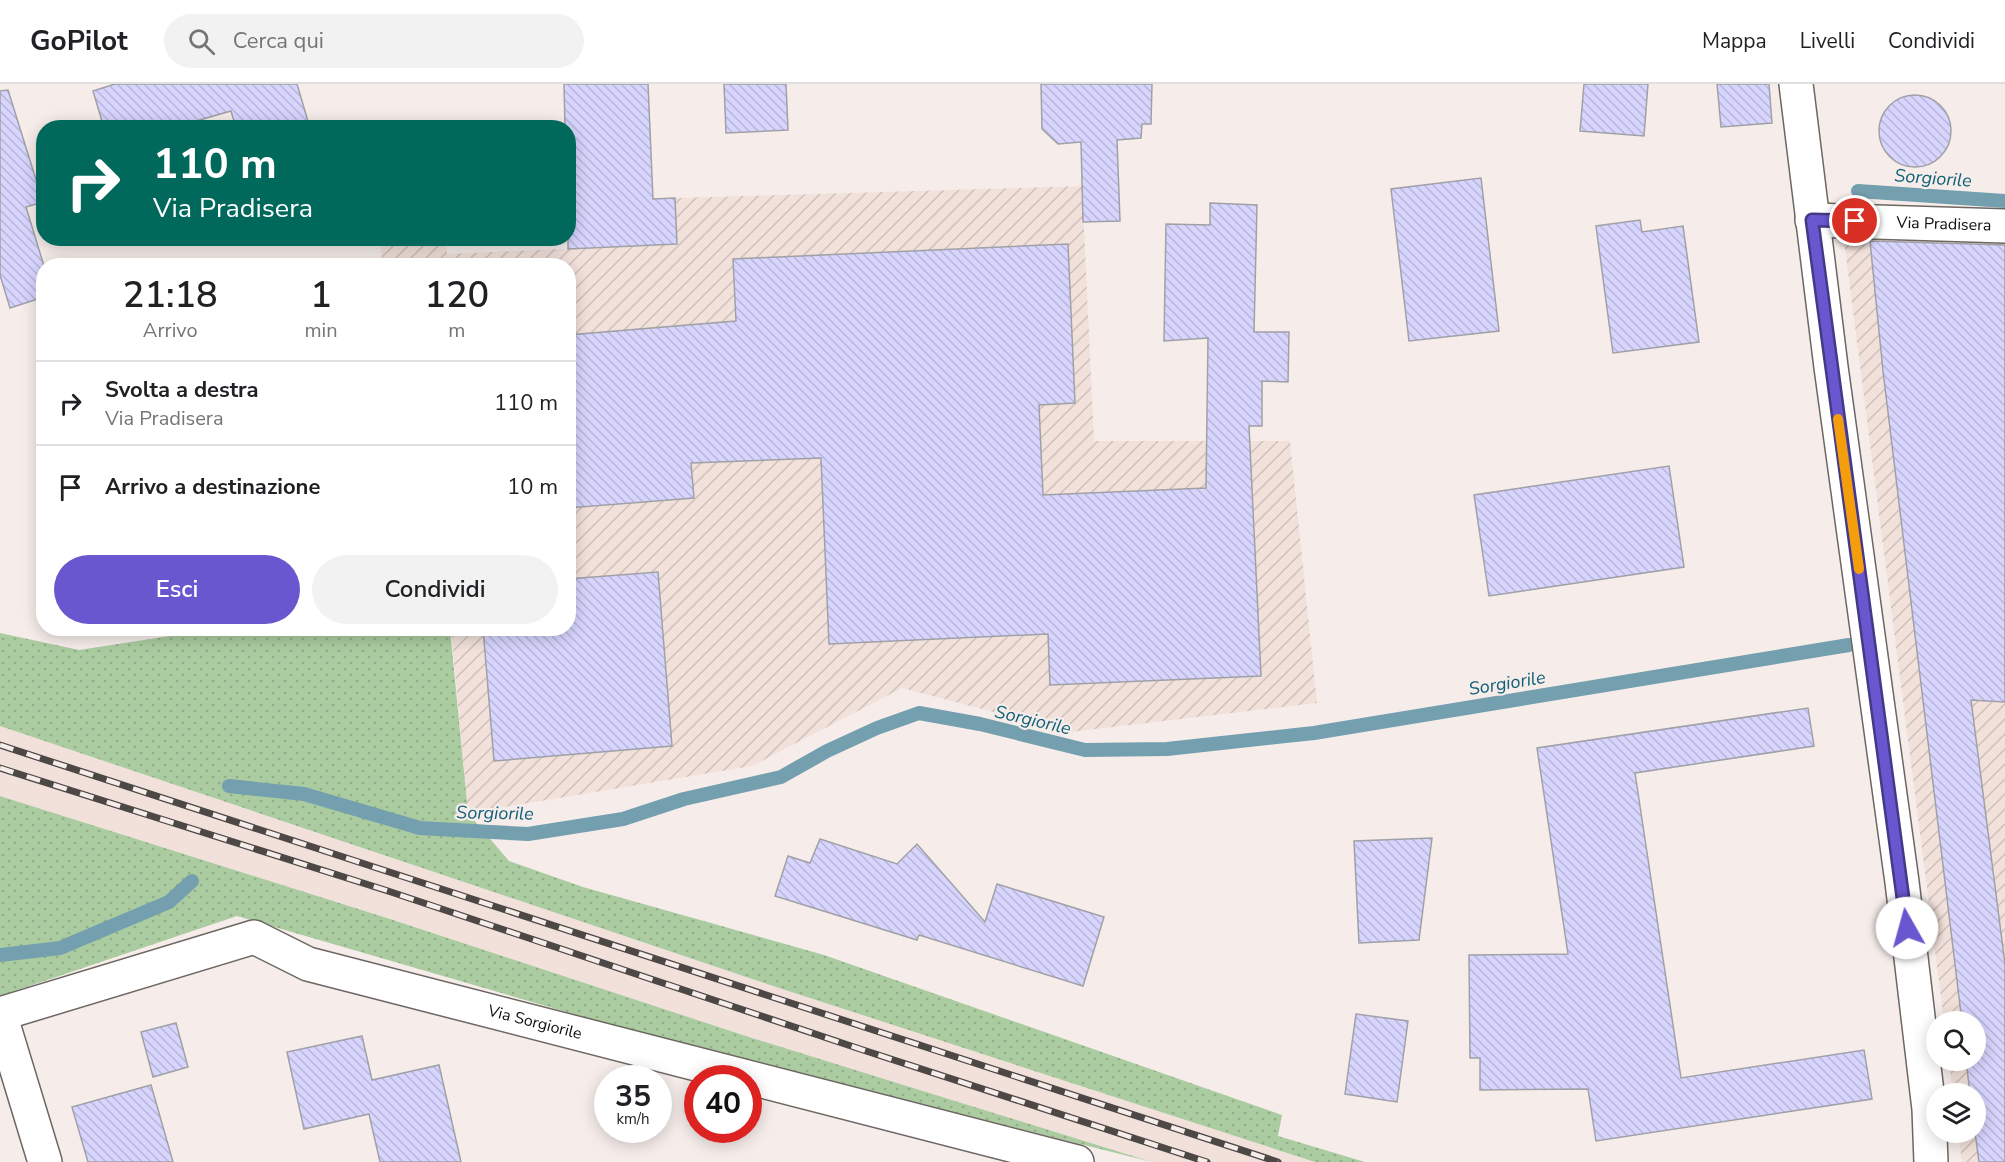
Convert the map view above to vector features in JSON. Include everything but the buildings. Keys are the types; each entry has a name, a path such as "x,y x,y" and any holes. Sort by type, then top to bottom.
{"street":[{"path":"1796,84 1812,220 1902,882 1929,1109 1931,1162"},
{"name":"Via Pradisera","path":"1812,220 2005,226"},
{"name":"Via Sorgiorile","path":"0,1014 254,937 308,964 1077,1162"},
{"path":"0,1014 45,1162"}],"shaded area":[{"path":"1082,186 1094,441 1290,441 1317,703 1070,732 902,688 752,766 468,813 452,636 576,636 576,258 382,258 380,246 446,246 447,254 676,244 675,198"},
{"path":"1843,233 2005,238 2005,1162 1962,1162 1959,1143 1986,1143 1986,1083 1952,1083 1950,1071 1986,1071 1986,1011 1943,1011"},
{"path":"0,726 773,986 1315,1162 1152,1162 749,1037 390,919 0,796"}],"green space":[{"path":"0,633 79,650 170,636 451,636 468,813 509,861 583,887 824,955 1282,1115 1278,1136 1365,1162 1315,1162 773,986 0,726"},
{"path":"0,796 390,919 749,1037 1152,1162 659,1039 237,916 0,996"}],"waterway":[{"name":"Sorgiorile","path":"1858,191 2005,201"},
{"name":"Sorgiorile","path":"229,786 304,794 420,828 528,834 623,819 684,799 781,777 827,751 877,728 919,713 980,724 1085,750 1167,749 1314,733 1849,645"},
{"name":"Sorgiorile","path":"0,955 60,948 169,902 192,881"}],"railway":[{"path":"0,745 1278,1162"},
{"path":"0,768 388,891 1207,1162"}],"slow traffic":[{"path":"1838,419 1859,569"}],"route":[{"path":"1855,221 1812,220 1907,928"}]}
